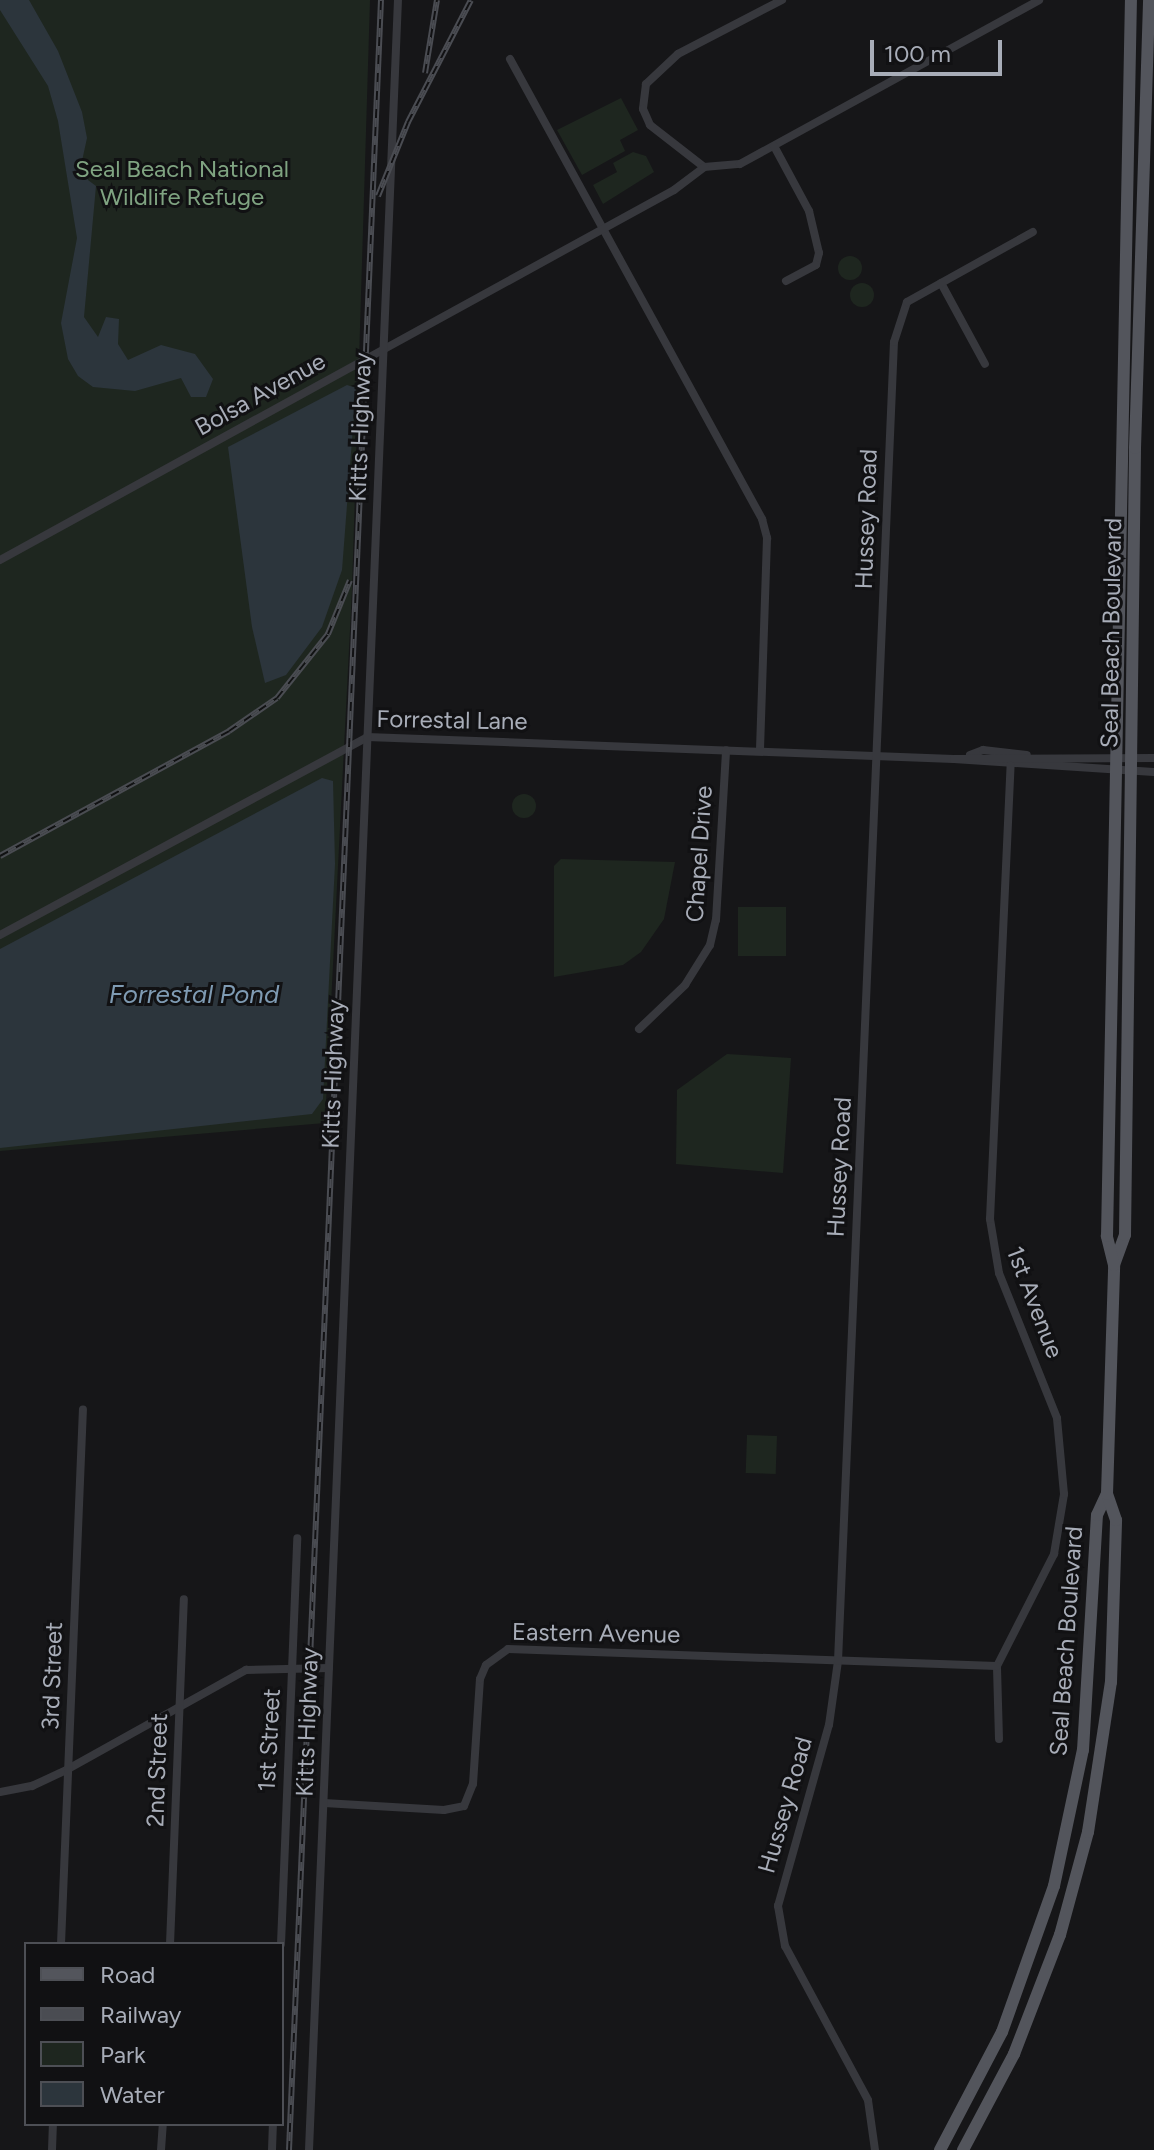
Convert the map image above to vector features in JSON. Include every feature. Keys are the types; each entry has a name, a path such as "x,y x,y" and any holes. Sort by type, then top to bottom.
{"main road":[{"name":"Seal Beach Boulevard","path":"963,2150 1033,2008 1060,1935 1088,1832 1111,1682 1116,1520 1107,1494 1114,1265 1107,1236 1113,764 1131,0"},
{"name":"Seal Beach Boulevard","path":"1114,1265 1125,1235 1131,764 1149,0"},
{"name":"Seal Beach Boulevard","path":"940,2150 975,2089 1023,1981 1069,1828 1088,1715 1097,1515 1107,1494"},
{"path":"1069,1828 1088,1832"}],"street":[{"name":"Kitts Highway","path":"309,2150 398,0"},
{"path":"782,0 678,54 646,84 643,109 650,125 704,167 740,164 1023,4 1039,0"},
{"path":"510,59 754,502 767,538 760,751"},
{"path":"774,146 809,211 818,243 816,265 786,281"},
{"name":"Bolsa Avenue","path":"0,560 605,228 691,179 704,167"},
{"name":"Hussey Road","path":"875,2150 868,2100 785,1946 778,1906 829,1725 838,1661 896,326 907,302 1033,232"},
{"path":"941,283 985,364"},
{"name":"Forrestal Lane","path":"0,935 367,737 958,758 1036,757 1113,764"},
{"name":"Chapel Drive","path":"639,1029 685,985 710,945 716,920 726,750"},
{"name":"Forrestal Lane","path":"958,758 1011,765 1113,764"},
{"path":"1113,764 1131,764 1154,758"},
{"path":"1131,764 1154,772"},
{"name":"1st Avenue","path":"999,1739 997,1666 1054,1554 1065,1470 1053,1402 1003,1283 990,1219 1011,765"},
{"name":"3rd Street","path":"61,1942 83,1409"},
{"name":"1st Street","path":"281,1942 297,1538"},
{"name":"2nd Street","path":"170,1942 184,1599"},
{"name":"Eastern Avenue","path":"324,1803 444,1810 464,1806 473,1784 480,1679 486,1665 508,1649 997,1666"},
{"path":"0,1792 32,1786 68,1769 246,1670 329,1668"},
{"path":"52,2150 53,2126"},
{"path":"161,2150 163,2126"},
{"path":"272,2150 273,2126"}],"green space":[{"name":"Seal Beach National Wildlife Refuge","path":"0,0 370,0 352,590 325,1123 0,1151"},
{"path":"621,98 638,130 620,140 625,151 582,175 557,130"},
{"path":"633,152 646,156 654,172 603,204 593,185 617,172 613,163"},
{"path":"850,256 859,259 862,268 859,277 850,280 841,277 838,268 841,259"},
{"path":"862,283 873,290 874,295 867,306 862,307 851,300 850,295 857,284"},
{"path":"524,794 533,797 536,806 533,815 524,818 515,815 512,806 515,797"},
{"path":"561,859 675,862 664,919 641,952 623,965 554,977 554,866"},
{"path":"738,907 786,907 786,956 738,956"},
{"path":"727,1054 791,1058 783,1173 676,1164 677,1090"},
{"path":"747,1435 777,1436 776,1474 746,1473"}],"water":[{"path":"0,0 29,0 58,51 82,112 87,138 82,161 88,180 96,186 84,317 98,337 106,317 119,319 118,344 128,360 161,345 195,354 213,379 206,397 191,397 181,378 135,391 93,387 78,376 68,359 61,323 77,238 58,121 48,86 0,10"},
{"path":"347,385 356,388 342,570 322,627 286,675 265,683 252,627 228,447"},
{"name":"Forrestal Pond","path":"322,778 333,781 335,864 323,1099 312,1114 0,1148 0,949"}],"railway":[{"path":"289,2150 381,0"},
{"path":"425,73 437,0"},
{"path":"378,196 408,122 471,0"},
{"path":"0,856 229,731 277,698 328,634 350,580"}]}
